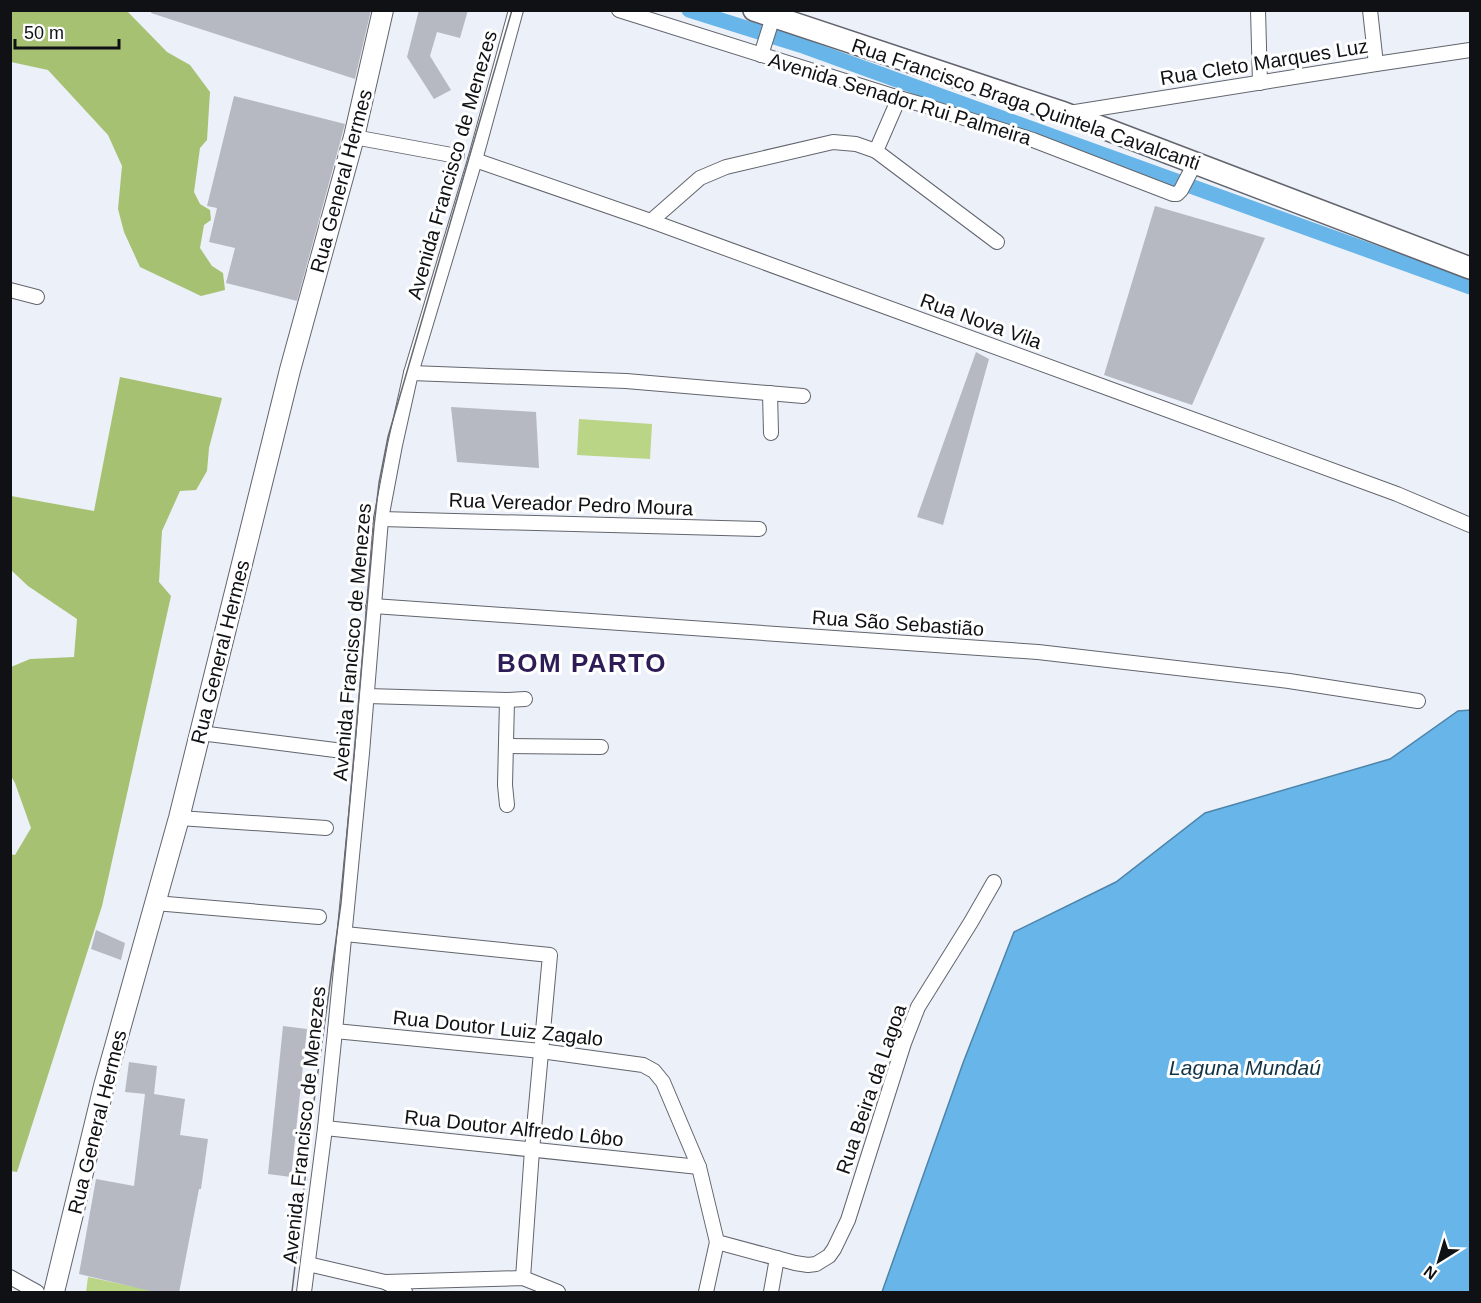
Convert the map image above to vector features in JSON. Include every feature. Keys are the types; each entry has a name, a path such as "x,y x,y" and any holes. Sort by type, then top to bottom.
{"main road":[{"name":"Rua Francisco Braga Quintela Cavalcanti","path":"766,18 1064,113 1191,170 1297,202 1470,267"}],"street":[{"name":"Rua General Hermes","path":"54,1293 104,1086 179,818 290,370 354,137 383,10"},
{"name":"Avenida Francisco de Menezes","path":"304,1293 325,1128 345,934 381,519 411,373 475,160 516,10"},
{"name":"Avenida Senador Rui Palmeira","path":"619,10 763,50 899,98 1033,140 1173,194 1180,192 1191,170"},
{"path":"1258,10 1260,82"},
{"path":"1370,10 1376,64"},
{"path":"763,50 766,18"},
{"name":"Rua Cleto Marques Luz","path":"1064,113 1470,50"},
{"path":"876,151 899,98"},
{"path":"354,137 457,156"},
{"path":"651,221 700,178 726,167 833,142 856,144 876,151 997,242"},
{"name":"Rua Nova Vila","path":"475,160 651,221 1398,494 1470,525"},
{"path":"10,290 37,297"},
{"path":"411,373 626,381 803,396"},
{"path":"770,393 771,434"},
{"name":"Rua Vereador Pedro Moura","path":"381,519 759,529"},
{"name":"Rua São Sebastião","path":"374,606 1038,652 1288,681 1418,701"},
{"path":"367,696 525,699"},
{"path":"507,700 505,785 507,806"},
{"path":"200,733 335,750"},
{"path":"506,746 601,747"},
{"path":"179,818 326,828"},
{"name":"Rua Beira da Lagoa","path":"717,1242 808,1265 816,1264 829,1256 848,1220 904,1043 918,1007 972,922 994,882"},
{"path":"155,903 319,917"},
{"path":"345,934 550,955 523,1278"},
{"name":"Rua Doutor Luiz Zagalo","path":"335,1031 541,1051 644,1065 654,1071 663,1082 699,1167"},
{"name":"Rua Doutor Alfredo Lôbo","path":"325,1128 699,1167"},
{"path":"699,1167 717,1242 706,1293"},
{"path":"771,1293 777,1258"},
{"path":"308,1264 385,1282 523,1278 558,1293"},
{"path":"10,1277 37,1293"},
{"path":"385,1282 405,1293"}],"green space":[{"path":"11,11 127,11 167,52 190,65 210,92 207,140 200,148 194,192 200,204 210,210 211,220 204,225 200,248 212,266 223,273 225,290 201,296 140,267 124,232 118,209 122,166 108,135 48,70 11,62"},
{"path":"120,377 222,398 209,448 207,471 196,490 180,491 162,531 159,582 171,596 102,906 17,1172 10,1171 10,854 15,855 31,828 11,776 11,667 30,659 74,657 77,619 28,586 11,570 11,496 94,511"},
{"path":"579,419 652,424 650,459 577,455"},
{"path":"88,1277 159,1292 86,1292"}],"water":[{"name":"Laguna Mundaú","path":"1470,710 1470,1292 882,1292 963,1063 1014,932 1116,882 1205,813 1390,759 1458,711"}],"building":[{"path":"152,10 371,10 355,79 151,13"},
{"path":"419,10 468,10 460,38 437,32 430,56 451,90 434,99 407,57"},
{"path":"234,96 345,124 297,301 226,283 235,248 209,242 217,208 207,206"},
{"path":"1155,206 1265,238 1192,405 1104,375"},
{"path":"976,352 989,359 943,525 917,517"},
{"path":"451,407 536,412 539,468 457,462"},
{"path":"96,930 125,943 121,960 91,949"},
{"path":"283,1026 307,1029 291,1177 268,1174"},
{"path":"129,1062 157,1066 154,1094 185,1099 180,1135 208,1139 201,1189 199,1189 179,1293 159,1293 79,1274 96,1179 134,1186 145,1094 125,1092"}],"waterway":[{"path":"689,10 800,45 1470,287"}],"tram line":[{"path":"292,1292 314,1101 341,903 379,483 388,437 512,10"}],"district":[{"name":"BOM PARTO","path":"582,663"}]}
